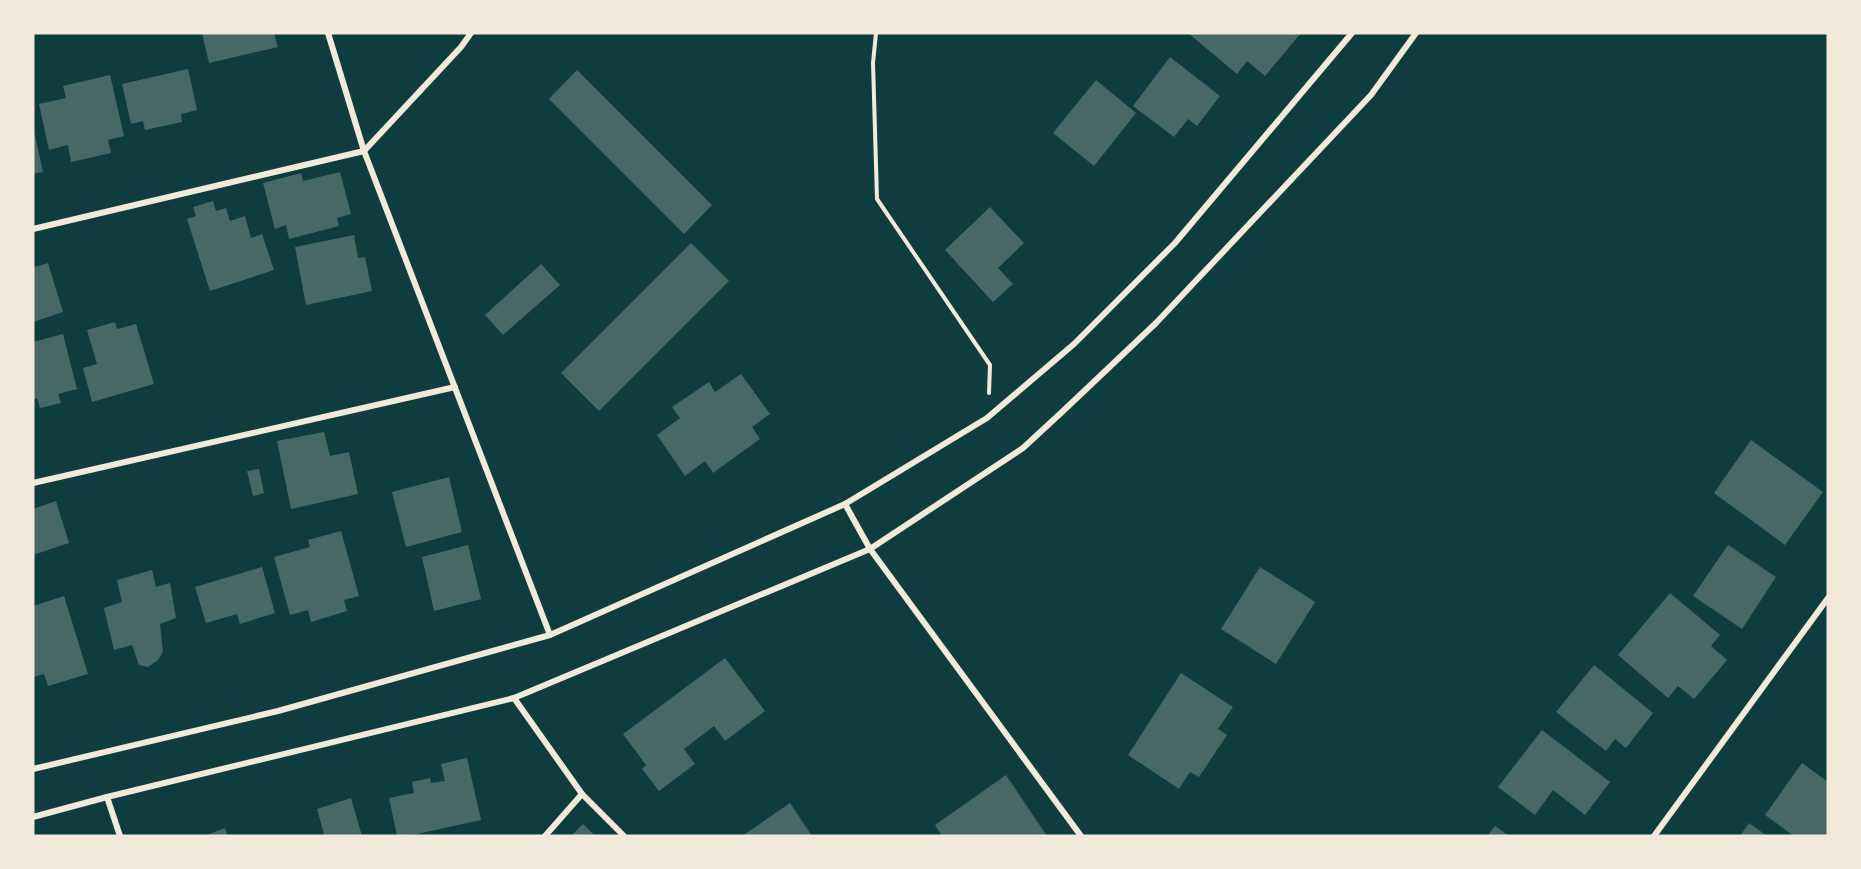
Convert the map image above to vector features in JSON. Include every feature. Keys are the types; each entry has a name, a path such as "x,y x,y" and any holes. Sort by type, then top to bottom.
{"street":[{"path":"328,33 364,151 550,636"},
{"path":"33,229 364,151 461,47 471,33"},
{"path":"33,769 278,711 550,636 845,504 987,418 1074,344 1174,243 1352,33"},
{"path":"33,817 514,698 870,549 1023,448 1113,364 1156,323 1371,95 1416,33"},
{"path":"33,483 455,387"},
{"path":"845,504 870,549 1081,836"},
{"path":"1654,836 1828,598"},
{"path":"514,698 582,794 624,836"},
{"path":"545,836 582,794"},
{"path":"107,797 120,836"}],"path":[{"path":"876,33 873,63 877,200 990,365 987,418"}],"building":[{"path":"202,33 274,33 278,47 209,63"},
{"path":"1188,33 1301,33 1265,76 1247,61 1237,74"},
{"path":"1170,57 1220,96 1197,126 1188,119 1174,137 1133,106"},
{"path":"188,69 197,110 181,114 182,122 145,130 143,121 131,124 122,84"},
{"path":"577,70 712,205 684,234 549,99"},
{"path":"110,75 124,136 108,140 111,153 71,162 68,145 49,150 39,104 66,98 63,86"},
{"path":"1096,80 1136,113 1094,166 1053,133"},
{"path":"33,127 43,172 33,174"},
{"path":"340,172 351,214 337,218 339,226 289,239 286,225 275,229 263,183 301,173 303,181"},
{"path":"213,201 216,211 226,208 230,221 245,216 251,238 262,234 274,270 210,291 187,219 196,216 193,207"},
{"path":"990,207 1024,243 998,268 1013,284 993,302 945,250"},
{"path":"354,235 358,258 365,257 372,291 306,305 295,247"},
{"path":"691,243 729,281 599,411 561,373"},
{"path":"33,262 35,267 48,263 63,312 33,322"},
{"path":"541,264 560,285 503,335 485,315"},
{"path":"115,322 117,329 136,324 154,384 92,402 83,368 97,364 87,330"},
{"path":"63,334 77,389 58,394 61,403 40,408 37,398 33,400 33,342"},
{"path":"741,374 770,414 752,427 760,439 713,473 705,461 685,476 657,435 680,418 672,407 709,382 715,392"},
{"path":"324,432 330,456 349,452 358,494 291,509 277,441"},
{"path":"1751,440 1823,492 1785,545 1714,493"},
{"path":"259,469 264,493 253,496 247,471"},
{"path":"449,477 462,532 406,547 392,492"},
{"path":"56,501 69,543 33,555 33,509"},
{"path":"341,531 359,596 344,600 347,611 311,622 308,610 290,615 274,557 310,547 308,540"},
{"path":"468,545 481,599 434,611 422,557"},
{"path":"1728,545 1776,577 1742,629 1693,596"},
{"path":"262,567 275,613 240,624 237,614 206,623 195,587"},
{"path":"1260,567 1315,602 1276,664 1221,629"},
{"path":"152,570 156,587 170,583 176,618 160,624 163,652 158,660 148,667 139,665 132,645 114,650 104,608 122,602 117,580"},
{"path":"1670,593 1720,635 1711,646 1727,660 1694,699 1678,686 1668,698 1618,655"},
{"path":"64,596 88,674 48,686 44,674 33,677 33,606"},
{"path":"725,658 765,711 725,741 714,726 684,749 695,764 659,791 642,769 646,765 623,734"},
{"path":"1594,665 1653,713 1626,748 1615,739 1606,751 1556,712"},
{"path":"1181,673 1233,707 1218,729 1227,735 1199,777 1190,772 1179,789 1128,755"},
{"path":"1542,730 1610,782 1585,815 1553,790 1535,815 1498,787"},
{"path":"467,758 481,820 408,836 397,836 389,798 414,793 412,782 430,778 431,783 445,781 441,764"},
{"path":"1802,763 1828,782 1828,836 1794,836 1765,815"},
{"path":"1006,775 1047,836 942,836 935,825"},
{"path":"351,798 362,836 320,836 324,834 317,809"},
{"path":"790,803 812,836 742,836"},
{"path":"1749,823 1767,836 1740,836"},
{"path":"583,824 595,836 571,836"},
{"path":"1495,826 1509,836 1487,836"},
{"path":"225,828 228,836 204,836"}]}
